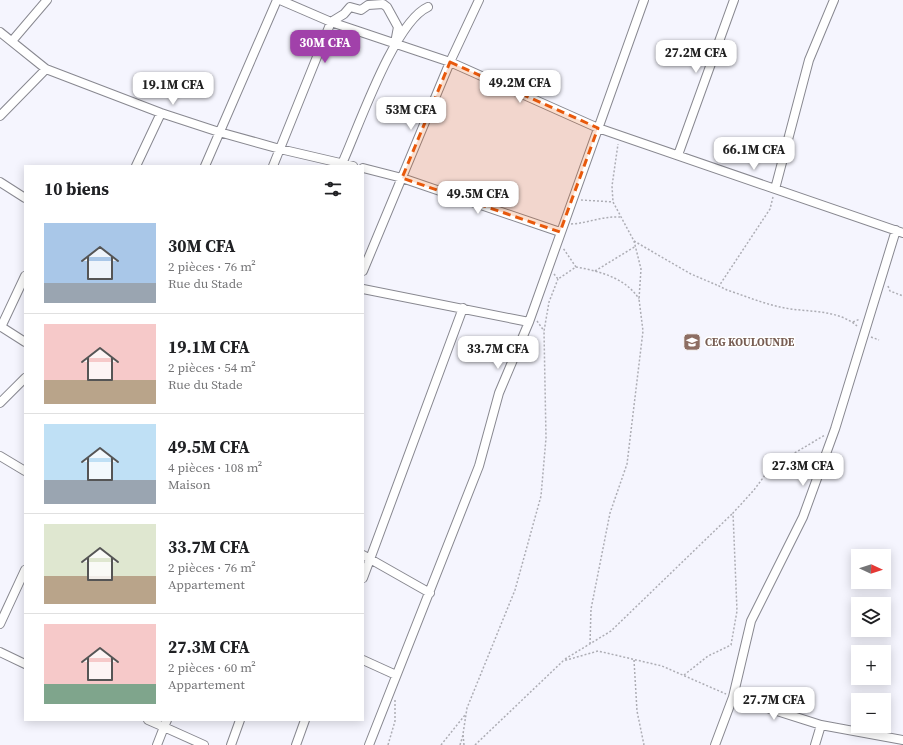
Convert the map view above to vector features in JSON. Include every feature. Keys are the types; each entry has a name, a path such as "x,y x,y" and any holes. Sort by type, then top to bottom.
{"street":[{"path":"12,41 47,0"},
{"path":"205,165 278,0 331,22 450,62 598,128 899,232 882,275 835,428 803,516 751,621 733,698 715,745"},
{"path":"364,269 450,62 478,0"},
{"path":"370,745 396,675 430,593 479,466 499,393 529,322 644,0"},
{"path":"678,155 734,0"},
{"path":"775,189 809,60 834,0"},
{"path":"273,165 331,22 344,14 351,3 361,10 368,5 383,4 387,7 398,27 395,43"},
{"path":"0,32 46,69 161,113 219,132 341,165 395,43 420,10 428,7"},
{"path":"0,116 46,69"},
{"path":"136,165 161,113"},
{"path":"364,168 402,178 559,236"},
{"path":"0,182 24,197"},
{"path":"24,278 1,327 24,341"},
{"path":"364,289 529,322"},
{"path":"364,576 463,308"},
{"path":"0,403 24,379"},
{"path":"0,456 24,470"},
{"path":"364,556 430,593"},
{"path":"0,624 24,572"},
{"path":"0,652 24,664"},
{"path":"364,660 396,675"},
{"path":"733,698 821,725 903,740"},
{"path":"152,721 166,724 204,745"},
{"path":"231,745 240,721"},
{"path":"296,745 305,721"},
{"path":"157,745 166,724"},
{"path":"815,745 821,725"}],"path":[{"path":"590,644 591,609 610,513 627,464 643,331 639,299 641,270 636,246 613,202 612,186 620,135"},
{"path":"719,286 770,208 775,189"},
{"path":"579,200 613,202"},
{"path":"574,218 572,224 580,224 608,216 620,217"},
{"path":"559,236 576,267"},
{"path":"634,241 691,274 727,290 781,308 824,312 852,322 872,338 878,340"},
{"path":"595,271 636,246"},
{"path":"548,267 558,279"},
{"path":"460,745 466,714 515,590 541,496 546,438 544,331 549,302 558,279 576,267 595,271 616,279 634,290 639,299"},
{"path":"882,275 890,291 903,296"},
{"path":"475,745 563,660 611,632 733,513 754,490 771,467 835,428"},
{"path":"684,675 708,656 731,645 737,611 733,513"},
{"path":"563,660 598,651 634,659 662,666 733,698"},
{"path":"634,659 637,711 644,745"},
{"path":"388,745 395,721 397,704 391,688"},
{"path":"441,745 466,714"},
{"path":"463,734 464,745"}],"highlighted area":[{"path":"450,62 598,128 560,232 402,178"}],"place":[{"name":"CEG KOULOUNDE","path":"692,342"}]}
